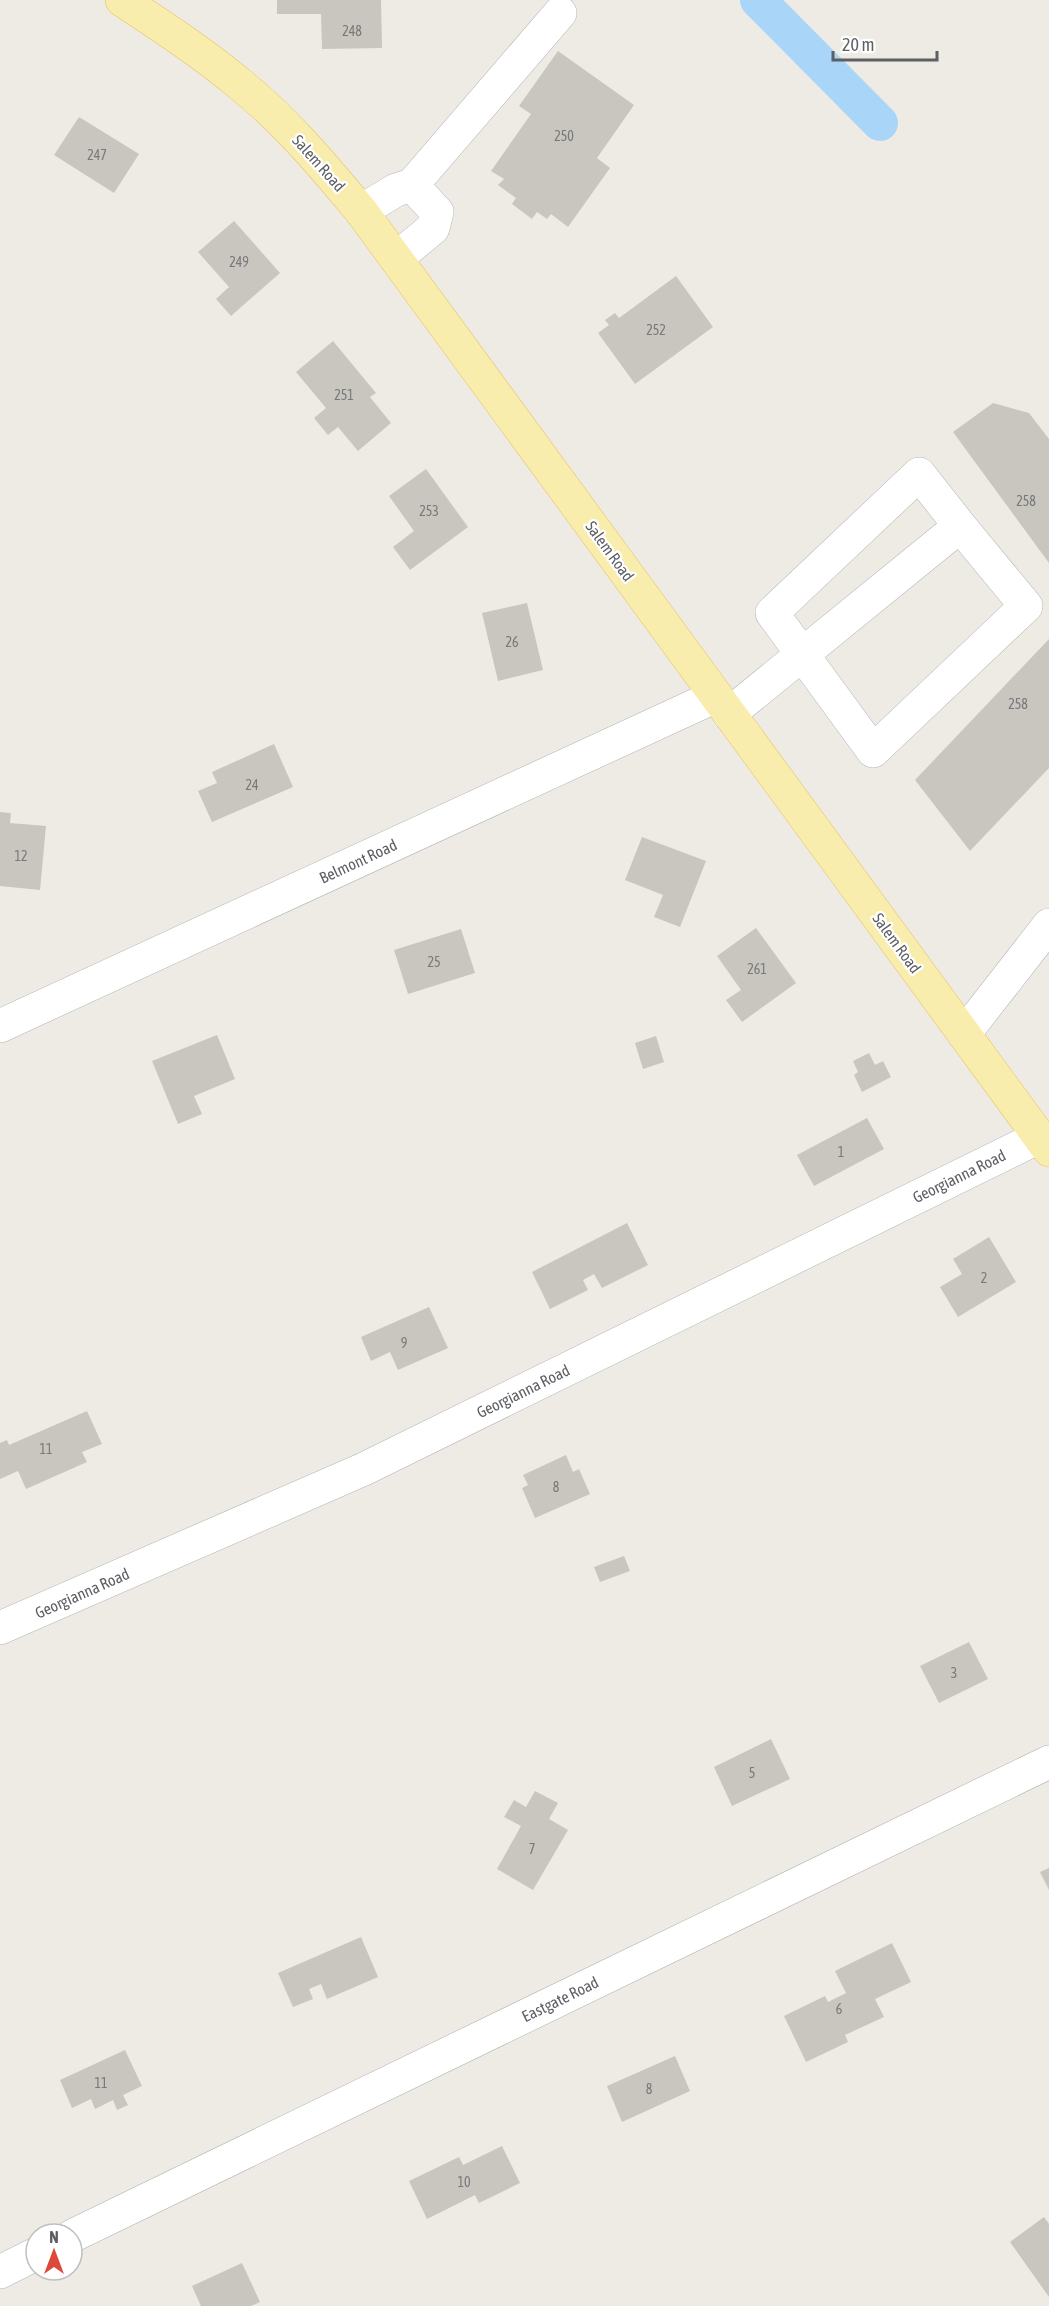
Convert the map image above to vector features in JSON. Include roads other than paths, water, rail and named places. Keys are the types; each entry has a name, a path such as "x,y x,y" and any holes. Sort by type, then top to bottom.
{"main road":[{"name":"Salem Road","path":"122,0 243,86 306,146 361,211 398,258 722,705 1044,1143"}],"street":[{"path":"361,211 396,190 412,185 560,13"},
{"path":"398,258 433,228 436,212 412,185"},
{"path":"919,474 960,526 1026,606 873,751 772,613 919,474"},
{"name":"Belmont Road","path":"0,1026 722,705 802,655 960,526"},
{"path":"964,1034 1049,925"},
{"name":"Georgianna Road","path":"0,1628 364,1469 1044,1143"},
{"name":"Eastgate Road","path":"84,2230 1049,1762"},
{"path":"0,2272 24,2260"}],"waterway":[{"path":"758,0 880,123"}]}
